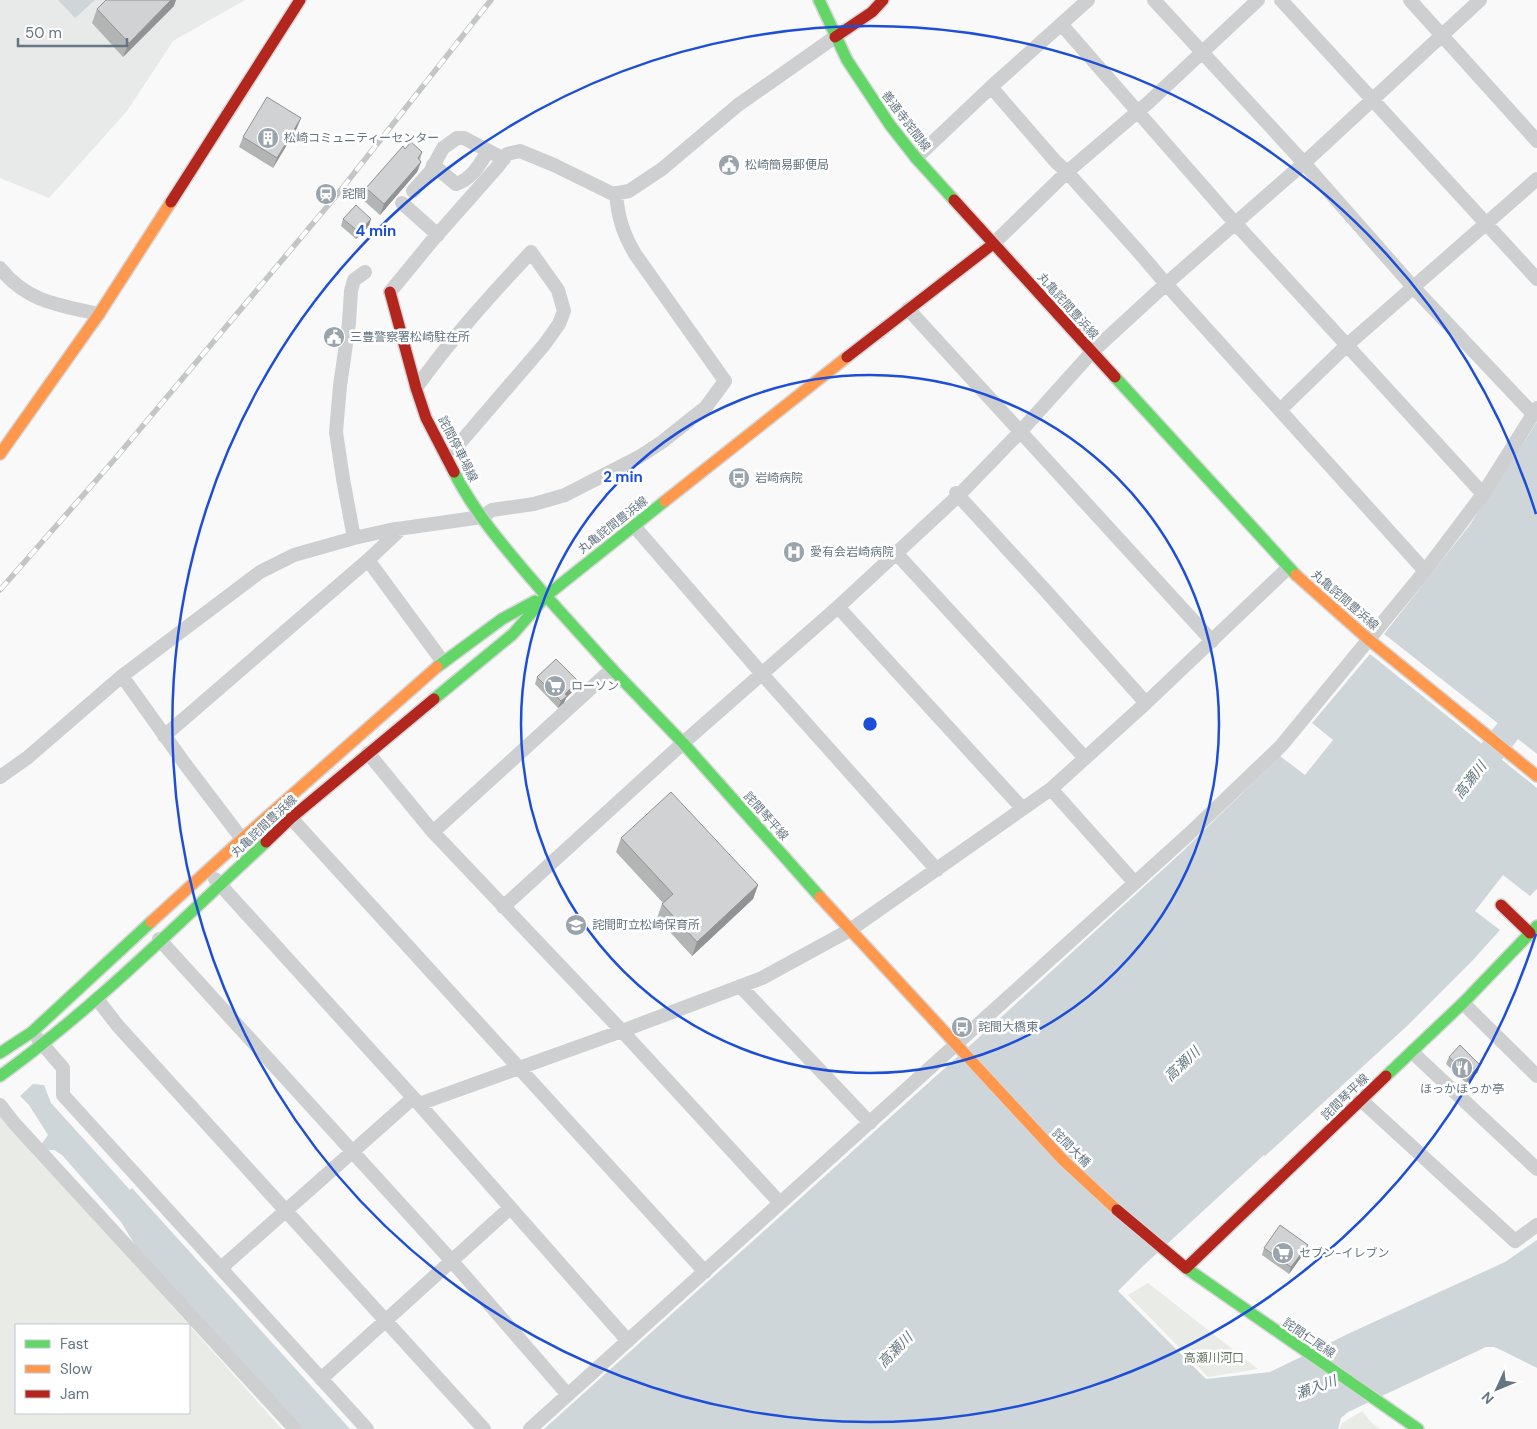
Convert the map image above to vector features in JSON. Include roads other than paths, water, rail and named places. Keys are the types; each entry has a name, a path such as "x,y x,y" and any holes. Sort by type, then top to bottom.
{"main road":[{"path":"0,454 99,314 300,0"},
{"name":"善通寺詫間線","path":"819,0 835,37 865,90 916,158 993,244"},
{"path":"835,37 872,12 883,0"},
{"name":"丸亀詫間豊浜線","path":"0,1076 97,1000 159,939 291,818 513,634 546,596 908,309 993,244 1288,568 1368,639 1537,776"},
{"name":"詫間停車場線","path":"390,292 426,418 464,492 506,549 546,596"},
{"name":"丸亀詫間豊浜線","path":"0,1053 32,1032 242,839 443,662 502,619 546,596"},
{"name":"詫間琴平線","path":"546,596 683,743 850,930 961,1049"},
{"path":"1501,905 1533,929"},
{"name":"詫間琴平線","path":"1186,1268 1463,1003 1533,929"},
{"name":"詫間大橋","path":"961,1049 1063,1160 1101,1196 1186,1268"},
{"name":"詫間仁尾線","path":"1186,1268 1418,1429"}],"street":[{"path":"916,158 1088,0"},
{"path":"530,1429 870,1123 961,1049 1281,746 1425,570 1482,494 1535,411 1414,288 1304,163 1154,0"},
{"path":"993,244 1067,172 1138,112 1258,0"},
{"path":"1281,0 1537,279"},
{"path":"1410,0 1537,141"},
{"path":"503,907 683,743 838,607 957,495 1020,432 1092,352 1166,284 1304,163 1480,0"},
{"path":"1061,24 1235,223 1482,494"},
{"path":"390,292 507,154 520,151 554,165 613,194 629,191 662,169 738,105 835,37"},
{"path":"991,88 1425,570"},
{"path":"413,191 430,172 443,148 457,138 464,138 504,159"},
{"path":"433,165 456,184 464,181 474,172 488,151"},
{"path":"1280,410 1346,346 1537,180"},
{"path":"0,777 27,758 122,676 260,572 294,555 354,538 482,517 492,510 534,504 565,495 639,457 706,408 725,381 635,254 624,235 618,215 616,193"},
{"path":"402,204 438,234"},
{"path":"416,388 429,369 495,291 531,252 558,290 564,311 559,324 544,345 447,458"},
{"path":"0,268 11,282 39,300 99,314"},
{"path":"354,538 336,432 351,291 354,280 365,272"},
{"path":"908,309 1212,641"},
{"path":"957,495 1045,590 1146,704"},
{"path":"634,526 762,674 937,870"},
{"path":"164,736 368,560 401,529"},
{"path":"896,553 1085,758"},
{"path":"368,560 443,662"},
{"path":"221,1268 352,1151 416,1101 518,1068 762,978 850,930 1051,789 1146,704 1288,568"},
{"path":"838,607 1022,808"},
{"path":"433,832 612,669"},
{"path":"122,676 164,736 242,839"},
{"path":"368,753 433,832 622,1031 780,1203"},
{"path":"1051,789 1135,883"},
{"path":"291,818 705,1272"},
{"path":"208,871 416,1101 628,1341"},
{"path":"159,939 451,1260 568,1395"},
{"path":"740,986 870,1123"},
{"path":"97,1000 118,1026 484,1429"},
{"path":"1463,1003 1537,1076"},
{"path":"32,1032 63,1068 63,1094 367,1429"},
{"path":"1412,1052 1537,1169"},
{"path":"1361,1100 1515,1241 1537,1225"},
{"path":"0,1105 14,1123 295,1429"},
{"path":"321,1378 510,1208"}],"water":[{"path":"58,0 95,0 75,18"},
{"path":"1537,422 1537,754 1384,634 1469,526"},
{"name":"瀬入川","path":"1370,654 1537,788 1537,889 1530,896 1503,875 1475,911 1500,930 1472,961 1407,1026 1264,1155 1118,1291 1206,1379 1270,1372 1505,1262 1537,1240 1537,1368 1499,1349 1486,1347 1348,1412 1341,1418 1338,1429 544,1429 1182,852 1280,756 1305,775 1333,740 1312,723"},
{"path":"33,1084 44,1085 51,1103 130,1190 132,1188 350,1429 302,1429 138,1250 121,1222 62,1155 54,1150 46,1150 41,1145 48,1135 29,1105 20,1096"}],"waterway":[{"name":"高瀬川","path":"1482,764 1537,694"}],"railway":[{"path":"0,590 114,460 336,196 491,0"}],"place":[{"name":"松崎コミュニティーセンター","path":"268,138"},
{"name":"松崎簡易郵便局","path":"729,165"},
{"name":"詫間","path":"326,194"},
{"name":"三豊警察署松崎駐在所","path":"334,337"},
{"name":"岩崎病院","path":"739,478"},
{"name":"愛有会岩崎病院","path":"794,552"},
{"name":"ローソン","path":"555,686"},
{"name":"詫間町立松崎保育所","path":"576,925"},
{"name":"詫間大橋東","path":"962,1027"},
{"name":"ほっかほっか亭","path":"1462,1068"},
{"name":"セブン-イレブン","path":"1283,1253"}],"park label":[{"name":"高瀬川河口","path":"1214,1358"}]}
